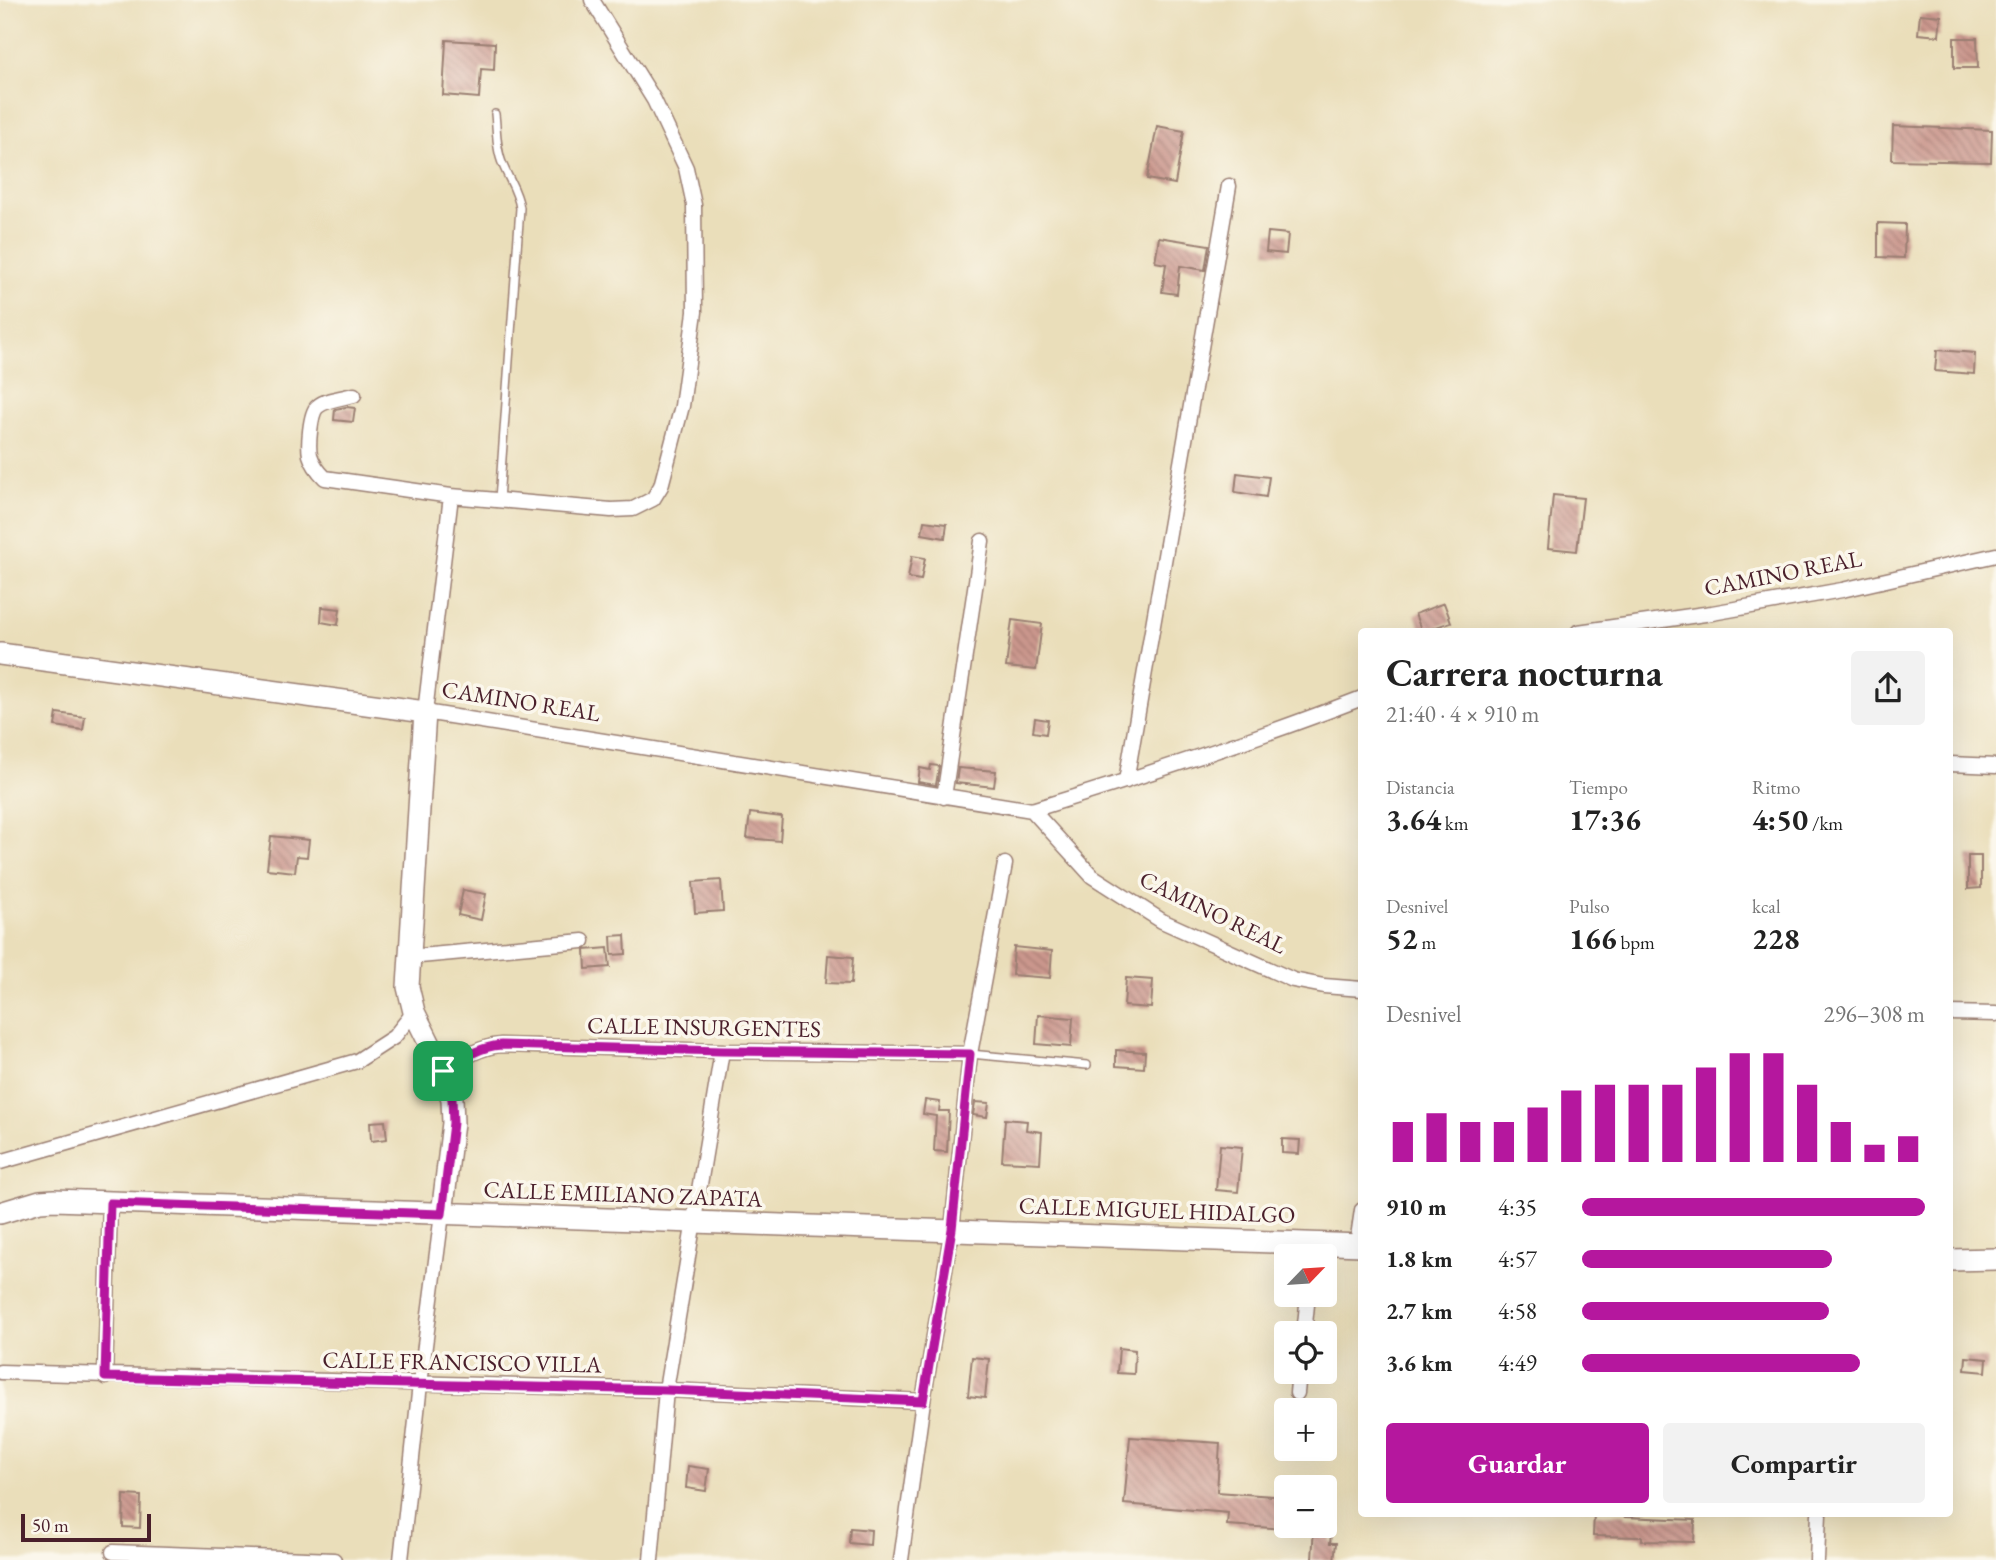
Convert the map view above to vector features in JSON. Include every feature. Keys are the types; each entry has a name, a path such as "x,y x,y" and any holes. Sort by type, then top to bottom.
{"street":[{"path":"354,395 326,402 312,414 309,453 317,470 325,478 451,496 611,510 632,509 653,499 661,486 682,407 695,312 694,205 686,168 654,100 592,0"},
{"path":"1126,781 1229,186"},
{"path":"401,1560 453,1123 452,1099 443,1071 414,1012 408,987 425,712 451,496"},
{"path":"944,797 982,541"},
{"name":"CAMINO REAL","path":"1605,628 1712,613 1829,592 1996,555"},
{"name":"CAMINO REAL","path":"0,654 425,712 1032,810 1126,781 1358,700"},
{"path":"1953,764 1996,766"},
{"name":"CAMINO REAL","path":"1032,810 1092,876 1162,921 1293,980 1358,988"},
{"path":"901,1560 923,1401 952,1229 970,1054 1005,864"},
{"path":"409,957 583,941"},
{"path":"0,1162 356,1061 394,1037 414,1012"},
{"path":"1953,1013 1996,1014"},
{"name":"CALLE INSURGENTES","path":"443,1071 472,1052 487,1046 501,1045 970,1054"},
{"path":"650,1560 666,1390 722,1051"},
{"name":"CALLE EMILIANO ZAPATA","path":"0,1213 40,1201 952,1229"},
{"path":"105,1377 110,1203"},
{"name":"CALLE MIGUEL HIDALGO","path":"952,1229 1274,1247"},
{"name":"CALLE MIGUEL HIDALGO","path":"1337,1246 1358,1244"},
{"path":"1953,1260 1996,1259"},
{"name":"CALLE FRANCISCO VILLA","path":"0,1372 105,1377 666,1390 923,1401"},
{"path":"1297,1393 1298,1384"},
{"path":"1818,1560 1819,1517"},
{"path":"113,1552 334,1560"}],"lane":[{"path":"495,114 502,164 518,196 520,208 499,500"},
{"path":"970,1054 1087,1065"}],"building":[{"path":"1920,14 1941,16 1939,36 1918,34"},
{"path":"1954,38 1977,38 1978,68 1954,68"},
{"path":"446,40 495,43 494,70 481,69 479,98 443,95"},
{"path":"1157,126 1184,131 1175,184 1147,179"},
{"path":"1893,126 1992,130 1991,162 1892,160"},
{"path":"1878,223 1905,224 1904,258 1878,257"},
{"path":"1268,232 1288,234 1286,254 1266,252"},
{"path":"1159,237 1209,245 1205,270 1180,266 1177,294 1162,292 1166,264 1155,262"},
{"path":"1937,350 1975,353 1974,374 1935,371"},
{"path":"355,408 353,422 334,420 335,409"},
{"path":"1237,473 1269,477 1266,497 1235,492"},
{"path":"1553,495 1583,498 1577,551 1548,548"},
{"path":"924,521 947,524 945,538 922,534"},
{"path":"912,556 925,558 921,580 908,578"},
{"path":"1444,603 1451,622 1434,628 1420,628 1415,614"},
{"path":"322,607 340,609 338,625 321,622"},
{"path":"1012,620 1042,624 1036,670 1006,667"},
{"path":"57,713 85,717 83,730 55,726"},
{"path":"1035,718 1048,720 1046,734 1033,732"},
{"path":"931,765 939,766 936,785 918,782 920,768 930,770"},
{"path":"958,768 996,771 994,787 956,783"},
{"path":"750,813 782,817 780,841 747,838"},
{"path":"271,836 309,840 307,857 297,856 295,872 267,869"},
{"path":"1968,856 1981,856 1981,888 1968,889"},
{"path":"721,880 723,911 695,913 693,882"},
{"path":"463,890 486,894 481,920 458,915"},
{"path":"625,935 626,954 612,955 611,936"},
{"path":"1014,947 1052,951 1050,978 1012,975"},
{"path":"608,948 610,967 586,969 585,950"},
{"path":"828,955 853,957 851,984 826,983"},
{"path":"1126,978 1153,980 1151,1008 1124,1006"},
{"path":"1038,1015 1073,1018 1071,1047 1036,1044"},
{"path":"1116,1050 1145,1052 1144,1068 1116,1066"},
{"path":"925,1100 940,1102 939,1111 949,1111 947,1152 934,1151 936,1116 923,1114"},
{"path":"975,1102 989,1103 987,1117 973,1115"},
{"path":"1005,1119 1027,1121 1026,1130 1042,1132 1040,1163 1002,1161"},
{"path":"385,1121 387,1139 371,1141 370,1122"},
{"path":"1282,1139 1300,1140 1299,1154 1282,1153"},
{"path":"1220,1145 1242,1147 1238,1192 1216,1190"},
{"path":"1119,1348 1135,1350 1134,1374 1117,1373"},
{"path":"972,1357 989,1359 985,1398 968,1396"},
{"path":"1966,1357 1987,1359 1986,1372 1965,1370"},
{"path":"1130,1437 1220,1443 1217,1492 1274,1496 1274,1528 1227,1525 1228,1513 1124,1504"},
{"path":"688,1466 709,1469 706,1491 686,1488"},
{"path":"124,1495 141,1496 140,1528 123,1527"},
{"path":"1594,1517 1695,1520 1694,1542 1593,1536"},
{"path":"850,1528 871,1530 870,1545 849,1543"},
{"path":"1313,1538 1331,1538 1330,1543 1336,1543 1334,1560 1312,1560"}],"route":[{"path":"501,1045 970,1054 952,1229 923,1401 666,1390 105,1377 110,1203 442,1214 453,1123 452,1099 443,1071 472,1052 487,1046 501,1045"}]}
